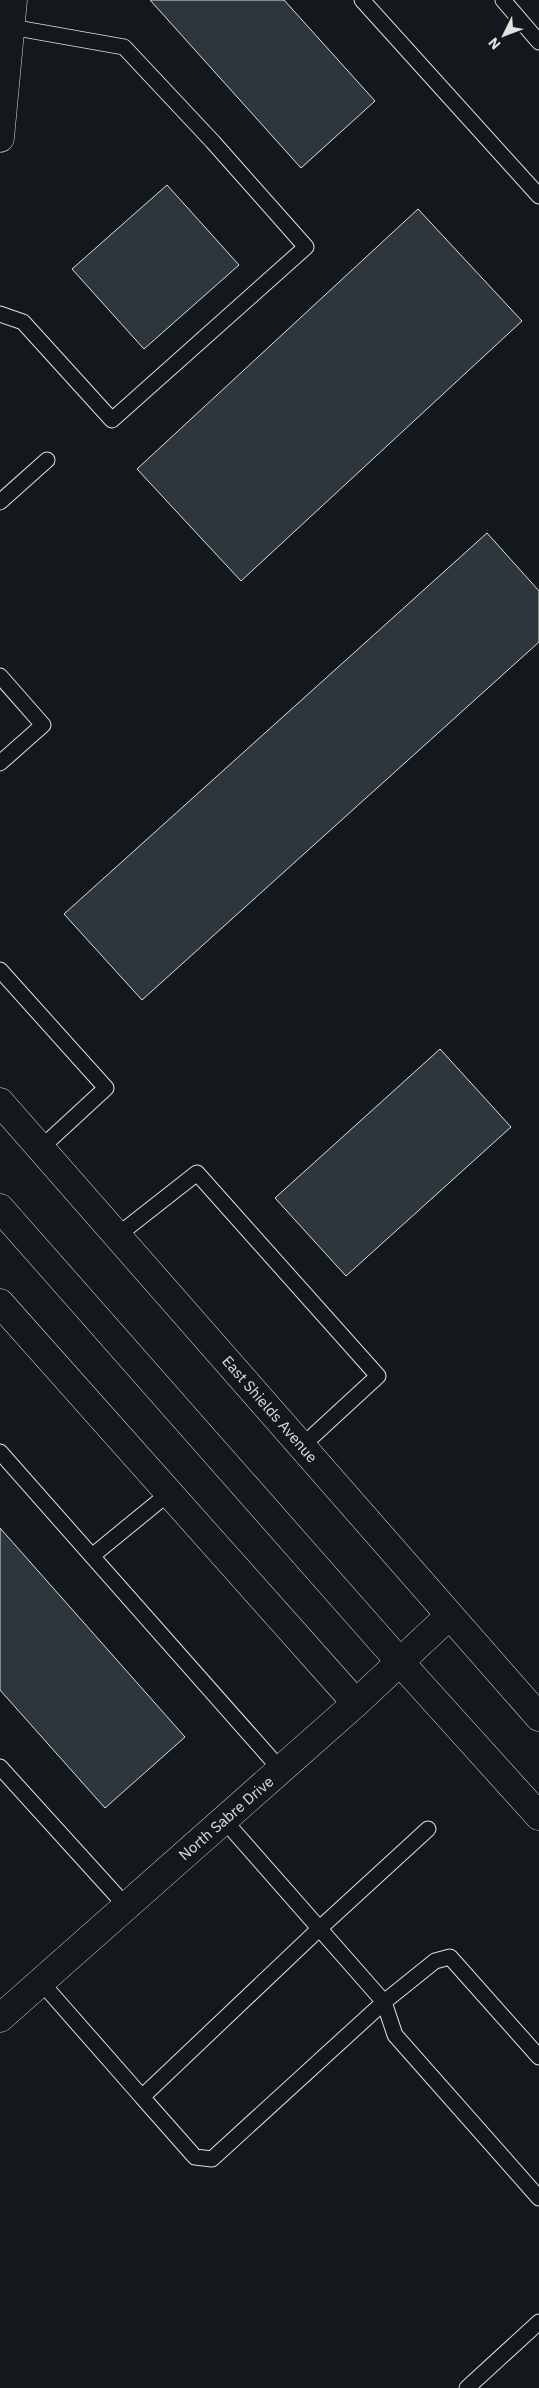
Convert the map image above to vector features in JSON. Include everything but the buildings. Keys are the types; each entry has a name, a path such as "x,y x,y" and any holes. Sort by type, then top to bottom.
{"main road":[{"path":"0,138 13,0"},
{"name":"East Shields Avenue","path":"0,1102 539,1717"},
{"path":"0,1208 400,1662 539,1816"},
{"path":"0,1303 356,1703"},
{"name":"North Sabre Drive","path":"0,2018 356,1703 449,1616"}],"lane":[{"path":"362,0 539,196"},
{"path":"503,0 539,42"},
{"path":"0,314 23,322 112,420 306,247 214,142 124,47 11,27"},
{"path":"0,502 47,460"},
{"path":"0,676 43,724 0,762"},
{"path":"0,970 106,1088 41,1148"},
{"path":"118,1236 197,1173 378,1376 302,1446"},
{"path":"0,1452 281,1770"},
{"path":"92,1556 169,1493"},
{"path":"0,1767 126,1906"},
{"path":"224,1820 384,2002 395,2035 539,2198"},
{"path":"142,2097 320,1928 428,1830"},
{"path":"41,1982 195,2157 212,2158 384,2002 435,1961 450,1957 539,2057"},
{"path":"467,2388 539,2322"}]}
